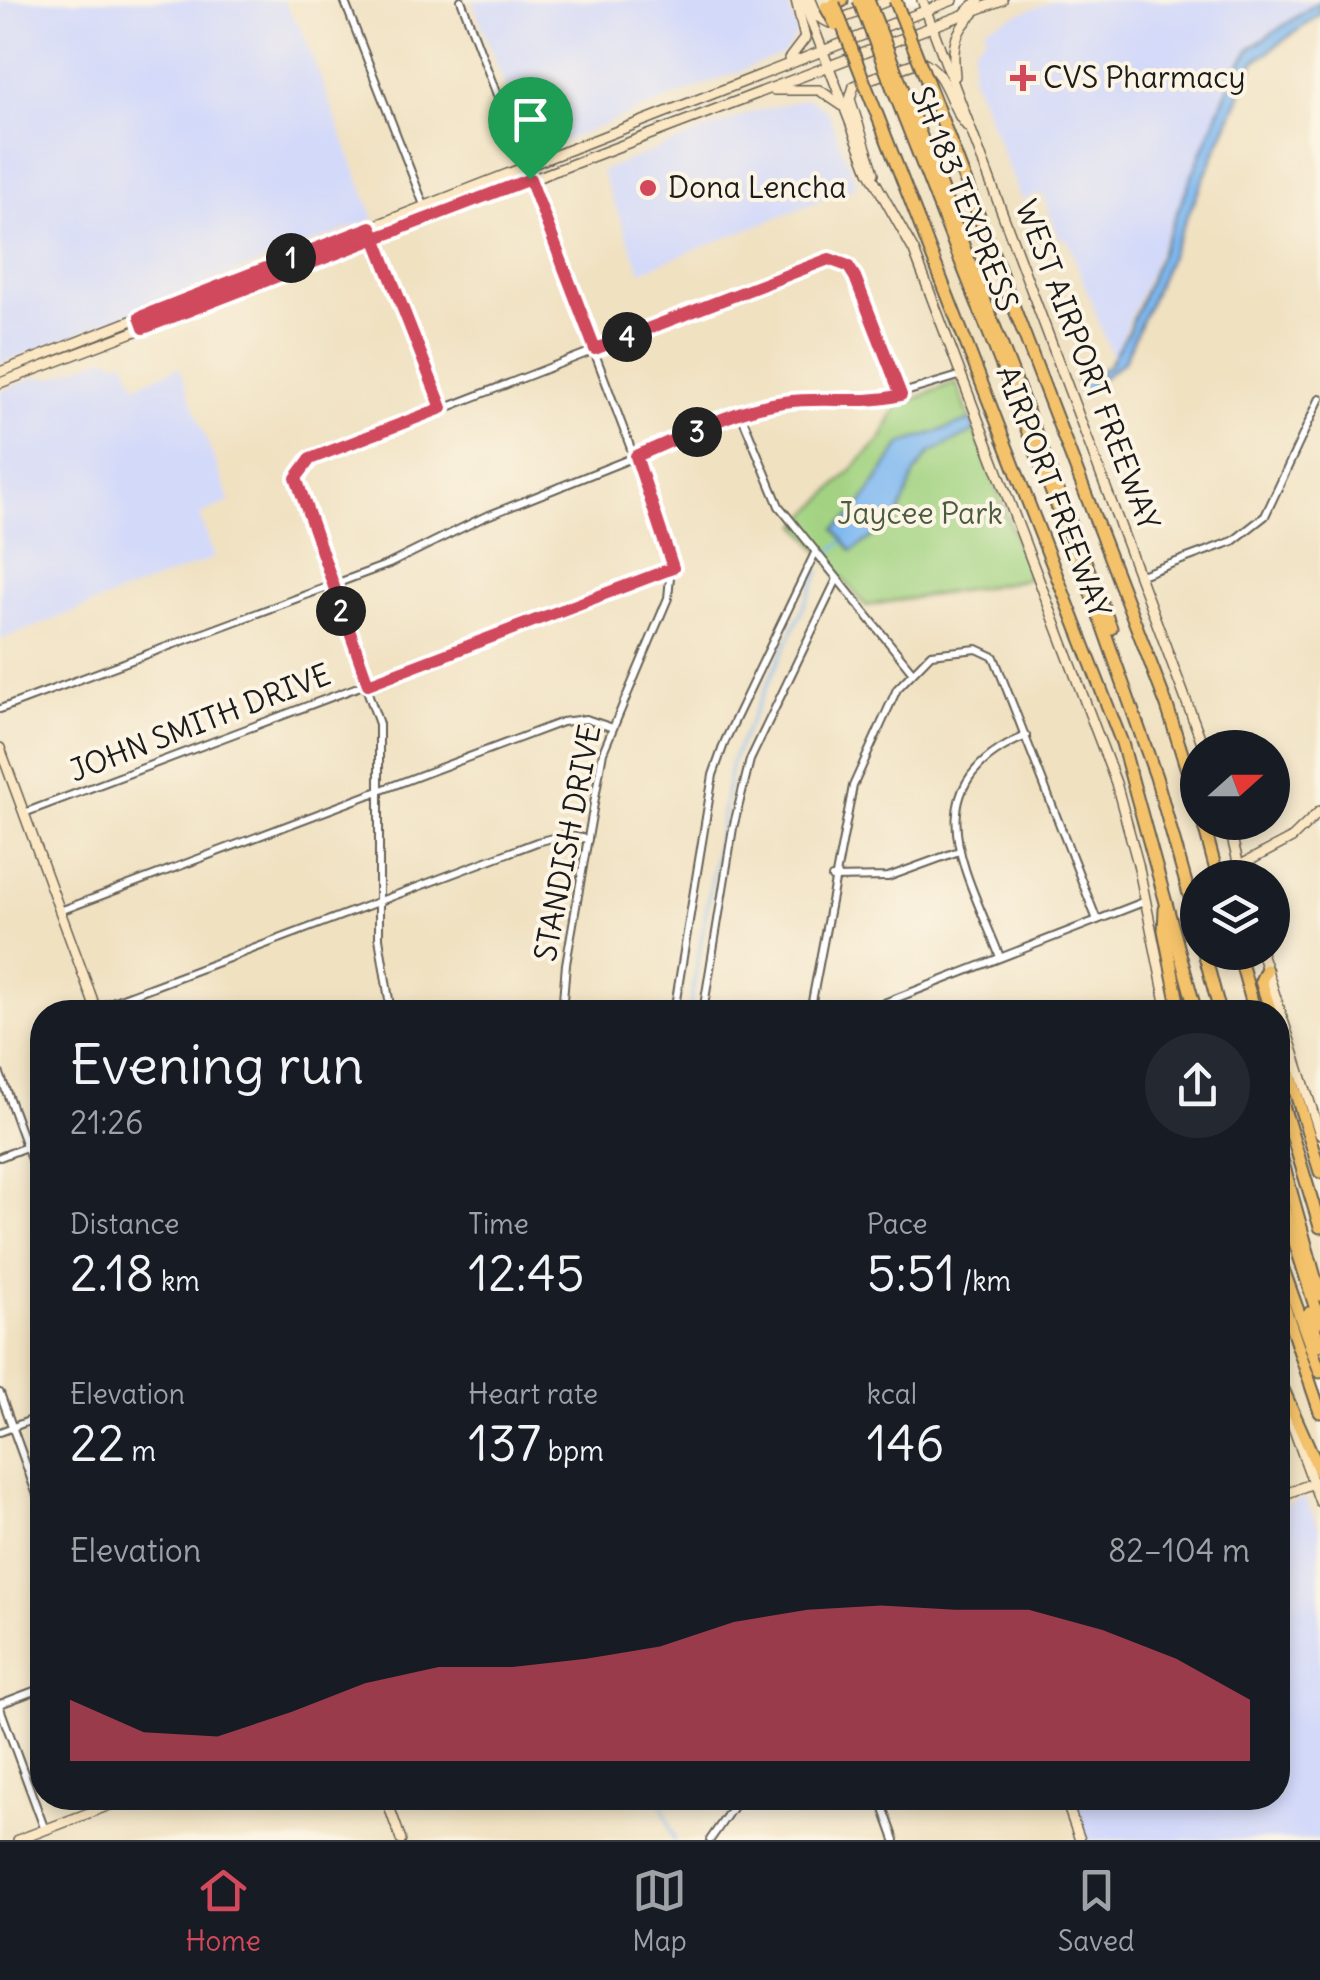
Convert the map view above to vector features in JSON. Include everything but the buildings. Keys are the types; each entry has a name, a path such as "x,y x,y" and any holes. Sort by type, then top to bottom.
{"highway":[{"name":"SH 183 TEXPRESS","path":"859,0 1094,577 1187,860"},
{"name":"SH 183 TEXPRESS","path":"868,0 1114,657 1156,777 1180,862"},
{"name":"AIRPORT FREEWAY","path":"892,0 927,81 1180,748"},
{"name":"AIRPORT FREEWAY","path":"833,2 1112,714 1138,792 1193,1000"},
{"path":"1166,900 1164,930 1178,1000"},
{"path":"1210,970 1220,1000"},
{"path":"1216,970 1222,1000"},
{"path":"1243,970 1249,1000"},
{"path":"1266,970 1261,981 1267,1000"},
{"path":"1290,1075 1320,1172"},
{"path":"1290,1130 1320,1227"},
{"path":"1290,1188 1320,1295"},
{"path":"1308,1190 1320,1207"},
{"path":"1290,1227 1320,1322"},
{"path":"1290,1251 1320,1345"},
{"path":"1290,1288 1320,1372"},
{"path":"1290,1323 1320,1412"},
{"path":"1290,1410 1316,1478"}],"main road":[{"path":"772,71 803,45 806,31 799,0"},
{"path":"799,0 875,181 914,250 1116,782 1166,1000"},
{"path":"811,0 818,17 830,23 892,0"},
{"path":"0,383 371,227 772,71 924,5 953,0"},
{"path":"0,372 376,238 1002,0"},
{"name":"WEST AIRPORT FREEWAY","path":"924,5 1197,730"},
{"path":"956,89 952,50 956,34 978,6"},
{"path":"875,181 850,98 854,86 861,82 921,61 929,64 937,70 958,118 972,129"},
{"path":"771,90 819,90 844,106"},
{"path":"0,748 92,1000"},
{"path":"1251,860 1292,838 1320,811"},
{"path":"1266,970 1276,1000"},
{"path":"1290,1043 1320,1134"},
{"path":"1290,1415 1316,1478 1320,1502"},
{"path":"1290,1491 1316,1478"},
{"path":"18,1840 97,1810"},
{"path":"391,1810 402,1840"},
{"path":"1069,1810 1080,1840"}],"street":[{"path":"344,0 428,218"},
{"path":"461,0 636,456 673,568"},
{"path":"371,227 442,408"},
{"path":"388,1000 381,958 379,902 379,724 296,482 298,470 310,459 829,259 848,266 855,277 901,395"},
{"path":"0,709 418,552 482,518 741,414 786,402 872,402 959,376"},
{"path":"1141,575 1233,541 1266,516 1320,398"},
{"path":"741,414 774,498 911,670"},
{"path":"676,1000 713,776 725,741 815,552"},
{"name":"JOHN SMITH DRIVE","path":"24,814 673,568"},
{"name":"STANDISH DRIVE","path":"564,1000 588,839 610,727 668,598 673,568"},
{"path":"705,1000 733,828 750,760 837,579"},
{"path":"812,1000 845,813 861,764 897,689 911,670 931,654 946,649 977,649 994,657 1098,920"},
{"path":"60,912 562,722 586,719 610,727"},
{"path":"1000,957 959,851 954,822 969,782 990,756 1026,736"},
{"path":"122,1000 555,836 588,839"},
{"path":"832,878 888,877 959,851"},
{"path":"891,1000 1146,901"},
{"path":"0,1074 30,1156"},
{"path":"0,1157 30,1146"},
{"path":"0,1393 30,1476"},
{"path":"0,1432 30,1420"},
{"path":"30,1693 0,1706 30,1789"},
{"path":"38,1810 45,1830"},
{"path":"710,1840 731,1810"},
{"path":"885,1810 896,1840"}],"shaded area":[{"path":"0,0 283,0 303,33 374,219 0,364"},
{"path":"472,0 786,0 798,32 785,53 531,154"},
{"path":"1054,0 1320,0 1251,48 1235,71 1113,359 1067,238 1060,239 1042,193 1021,200 972,75 974,48 987,35 985,27"},
{"path":"808,98 827,110 857,186 641,271 601,171 753,112"},
{"path":"107,356 116,362 124,359 136,385 179,367 230,502 200,515 214,558 0,640 0,391 36,377 52,378"},
{"path":"1305,1498 1320,1529 1320,1840 1087,1840 1076,1810 1290,1810 1290,1504"}],"green space":[{"name":"Jaycee Park","path":"956,382 1031,578 866,606 798,525 882,438 897,406"}],"water":[{"path":"1320,1 1320,14 1255,61 1124,361 1082,394 1075,377 1090,377 1108,366 1128,332 1235,71 1251,48"},
{"path":"971,420 975,431 929,454 915,473 897,519 852,551 835,529 857,511 901,444"}],"waterway":[{"path":"829,553 843,542"},
{"path":"691,1000 732,761 820,571"},
{"path":"664,1810 674,1840"}],"place":[{"name":"CVS Pharmacy","path":"1023,78"},
{"name":"Dona Lencha","path":"648,188"}],"route":[{"path":"530,179 376,238 144,328 140,317 371,227 376,238 442,408 310,459 298,470 296,478 296,488 368,684 673,568 671,552 636,456 770,404 800,400 872,402 901,395 855,277 848,266 829,259 595,349 530,179"}]}
